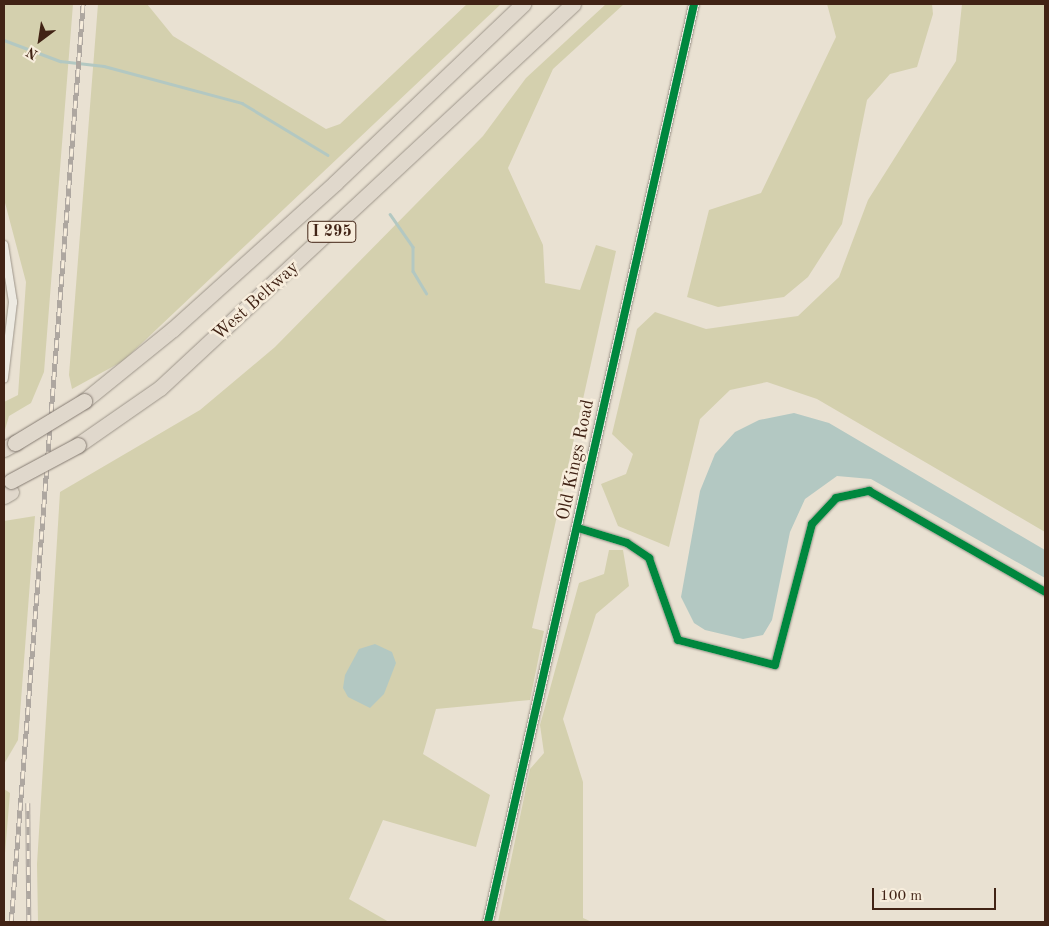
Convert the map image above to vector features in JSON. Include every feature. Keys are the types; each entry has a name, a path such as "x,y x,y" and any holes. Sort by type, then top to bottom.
{"highway":[{"name":"West Beltway","path":"10,446 84,401 127,369 291,222 522,4"},
{"name":"West Beltway","path":"7,489 58,459 160,388 573,4"}],"street":[{"name":"Old Kings Road","path":"488,922 578,528 694,4"},
{"path":"4,245 14,302 4,378"},
{"path":"578,528 627,544 649,558 678,640 775,664 812,524 836,498 869,490 1045,592"}],"shaded area":[{"path":"4,4 73,4 44,372 31,403 9,416 4,433 4,402 18,395 26,282 4,199"},
{"path":"98,4 147,4 173,36 326,129 340,124 467,4 501,4 123,361 72,389 69,375"},
{"path":"606,4 624,4 553,69 508,168 543,245 545,283 580,290 596,245 616,251 532,628 544,631 530,700 436,709 423,754 490,795 476,847 383,820 349,899 389,922 38,922 37,864 60,492 200,410 275,347 483,136 526,78"},
{"path":"827,4 932,4 933,14 917,67 890,74 867,100 842,224 808,277 784,297 718,307 687,297 709,210 761,193 836,37"},
{"path":"962,4 1045,4 1045,532 817,399 767,382 730,390 700,419 669,547 618,526 601,484 626,474 633,454 612,434 637,329 655,312 706,329 798,316 839,277 868,200 956,61"},
{"path":"35,516 18,740 4,764 4,521"},
{"path":"609,550 623,550 629,586 596,614 563,719 583,782 583,918 592,922 498,922 530,769 544,753 540,725 579,583 604,574"},
{"path":"4,789 10,793 4,865"}],"water":[{"path":"794,413 829,423 1045,550 1045,578 871,479 837,476 805,499 790,532 772,620 763,635 743,639 705,630 694,623 681,597 700,491 715,454 735,432 759,420"},
{"path":"375,644 392,652 396,663 384,694 370,708 348,697 343,688 345,675 359,649"}],"waterway":[{"path":"4,40 60,61 104,66 242,103 328,155"},
{"path":"390,214 413,247 413,271 426,293"}],"railway":[{"path":"11,922 83,4"},
{"path":"28,803 29,922"}],"cycle path":[{"path":"488,922 694,4"},
{"path":"578,528 627,543 649,558 678,640 775,665 812,524 836,498 869,491 1045,592"}]}
